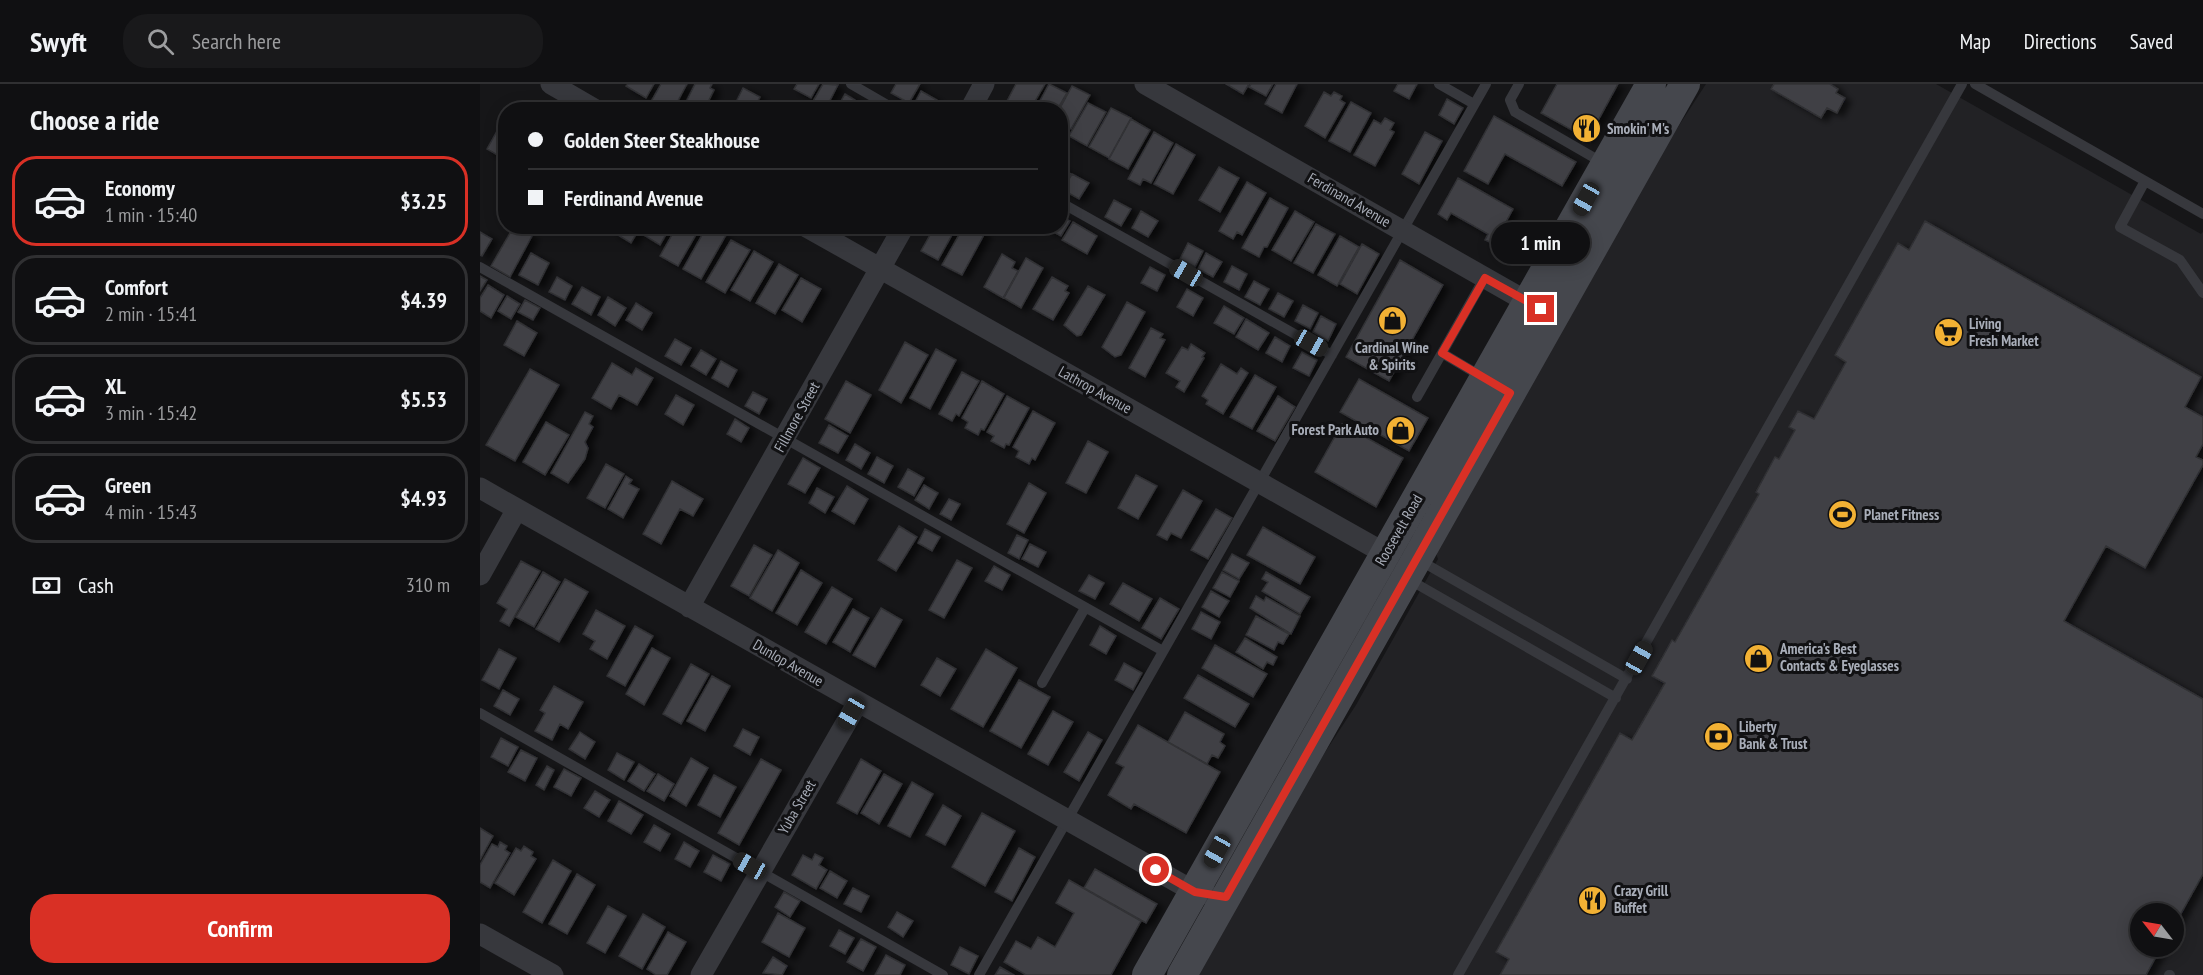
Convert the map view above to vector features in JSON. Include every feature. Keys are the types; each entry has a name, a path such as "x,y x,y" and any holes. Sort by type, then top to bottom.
{"main road":[{"name":"Roosevelt Road","path":"1618,172 1651,84"},
{"name":"Roosevelt Road","path":"1182,975 1226,897 1400,562 1497,386 1618,172 1685,84"},
{"name":"Roosevelt Road","path":"1147,975 1195,892 1400,562"}],"street":[{"path":"551,84 583,102"},
{"path":"974,102 984,84"},
{"name":"Ferdinand Avenue","path":"1145,84 1541,309"},
{"name":"Lathrop Avenue","path":"819,234 1400,562"},
{"name":"Fillmore Street","path":"690,607 900,234"},
{"name":"Dunlop Avenue","path":"480,488 1195,892 1226,897"},
{"path":"480,575 517,509"},
{"name":"Yuba Street","path":"701,975 858,702"},
{"path":"480,934 553,975"}],"lane":[{"path":"851,84 882,102"},
{"path":"1439,84 1474,104"},
{"path":"979,975 1486,84"},
{"path":"1519,84 1510,100 1515,112 1618,172"},
{"path":"1458,975 1962,84"},
{"path":"1975,84 2203,214"},
{"path":"2145,181 2120,227 2180,260 2203,294"},
{"path":"1068,206 1332,355"},
{"path":"480,267 1163,651"},
{"path":"1417,397 1485,278"},
{"path":"1442,353 1497,386"},
{"path":"1400,562 1627,679"},
{"path":"1400,562 1616,698"},
{"path":"1042,683 1085,608"},
{"path":"480,713 938,974"}],"shaded area":[{"path":"1706,84 1936,84 2201,234 2203,232 2203,975 1193,975 1280,821 1356,705 1438,559 1436,553 1637,190"}],"building":[{"path":"628,84 654,84 646,98 626,86"},
{"path":"661,84 687,84 677,102 652,100"},
{"path":"695,84 712,84 710,88 714,90 708,102 686,102"},
{"path":"797,84 819,84 811,98 794,89"},
{"path":"823,84 838,85 829,102 812,102"},
{"path":"896,84 920,84 910,102 891,93"},
{"path":"1016,84 1045,84 1035,102 1007,101"},
{"path":"1049,84 1067,93 1062,102 1039,102"},
{"path":"1226,84 1249,84 1243,94"},
{"path":"1251,84 1273,84 1266,96 1249,87"},
{"path":"1276,84 1297,84 1282,113 1265,104"},
{"path":"1398,84 1417,84 1409,99 1394,91"},
{"path":"1557,84 1618,84 1588,139 1541,113"},
{"path":"1774,84 1830,84 1838,89 1836,93 1845,98 1837,113 1827,108 1821,118 1771,89"},
{"path":"1072,86 1090,95 1071,129 1068,127 1068,102 1063,102"},
{"path":"743,88 760,97 757,102 736,102"},
{"path":"921,91 937,100 936,102 915,102"},
{"path":"1324,92 1331,96 1334,92 1342,96 1340,100 1345,103 1325,138 1305,126"},
{"path":"845,94 858,102 840,102"},
{"path":"1447,99 1463,108 1454,124 1439,115"},
{"path":"1351,102 1371,113 1350,152 1329,141"},
{"path":"1088,103 1106,112 1087,146 1069,136"},
{"path":"1111,108 1131,118 1109,158 1089,147"},
{"path":"1494,116 1576,162 1562,186 1505,154 1488,184 1464,171"},
{"path":"1385,118 1394,123 1390,130 1394,132 1375,166 1354,155 1374,120 1381,124"},
{"path":"1131,119 1150,130 1128,169 1109,159"},
{"path":"498,129 498,155 487,149"},
{"path":"1154,132 1173,143 1151,183 1143,179 1140,185 1128,179"},
{"path":"1425,132 1442,141 1419,184 1402,174"},
{"path":"1176,144 1195,155 1173,194 1154,184"},
{"path":"1219,167 1239,178 1220,212 1199,200"},
{"path":"1072,174 1089,183 1079,199 1068,193 1068,181"},
{"path":"1458,178 1513,209 1494,244 1485,240 1488,234 1451,213 1447,220 1438,214"},
{"path":"1247,182 1266,193 1242,235 1237,232 1233,239 1219,231"},
{"path":"1270,198 1288,208 1259,257 1242,248"},
{"path":"1114,200 1131,209 1121,226 1105,217"},
{"path":"1141,211 1158,221 1148,237 1132,228"},
{"path":"1295,211 1314,222 1291,261 1272,250"},
{"path":"1925,221 2201,377 2185,407 2203,417 2203,444 2196,457 2203,460 2203,465 2145,568 2106,546 2064,621 2203,699 2203,874 2184,908 2184,903 2130,903 2130,957 2156,957 2146,975 1500,975 1509,959 1496,952 1620,733 1632,740 1665,683 1652,676 1672,640 1675,642 1759,494 1756,492 1775,457 1779,459 1795,430 1789,427 1798,411 1814,419 1846,362 1835,355 1898,243 1909,250"},
{"path":"1073,222 1097,236 1087,254 1062,240 1068,234"},
{"path":"1316,224 1335,234 1313,273 1294,263"},
{"path":"480,232 492,239 482,256 480,255"},
{"path":"509,234 532,236 510,277 491,266"},
{"path":"616,234 636,234 631,243"},
{"path":"642,234 666,234 660,245"},
{"path":"672,234 696,234 678,266 660,256"},
{"path":"703,234 726,235 701,279 683,269"},
{"path":"931,234 953,234 938,260 921,251"},
{"path":"959,234 984,234 962,275 942,265"},
{"path":"1340,236 1359,247 1337,286 1318,275"},
{"path":"731,240 750,250 725,293 706,282"},
{"path":"1188,243 1203,251 1195,267 1180,259"},
{"path":"1362,244 1379,254 1357,294 1340,284"},
{"path":"754,251 773,262 750,301 731,290"},
{"path":"531,253 549,263 538,285 519,275"},
{"path":"1206,253 1222,262 1213,277 1198,269"},
{"path":"1002,254 1015,262 1012,268 1018,271 1003,298 984,287"},
{"path":"1026,258 1043,268 1021,308 1004,298"},
{"path":"1400,260 1443,285 1389,381 1346,357"},
{"path":"779,264 798,275 775,314 756,303"},
{"path":"1232,266 1247,274 1239,290 1224,282"},
{"path":"1150,267 1165,275 1157,291 1141,283"},
{"path":"480,276 487,280 480,291"},
{"path":"557,277 572,286 565,300 549,292"},
{"path":"1052,277 1068,286 1065,291 1069,293 1053,320 1033,309"},
{"path":"801,278 821,289 802,322 782,310"},
{"path":"1254,281 1269,289 1260,305 1245,297"},
{"path":"488,285 504,295 491,318 480,311 480,298"},
{"path":"1088,286 1105,295 1081,335 1077,336 1064,325"},
{"path":"582,287 600,297 591,315 572,304"},
{"path":"1187,289 1203,298 1193,316 1177,307"},
{"path":"1278,293 1293,301 1284,317 1269,309"},
{"path":"507,296 520,304 511,319 498,311"},
{"path":"608,297 626,308 615,326 598,315"},
{"path":"525,300 540,308 533,320 518,312"},
{"path":"1127,302 1145,312 1121,355 1115,357 1102,347"},
{"path":"636,303 652,313 642,330 626,320"},
{"path":"1303,305 1318,313 1310,329 1295,321"},
{"path":"1224,306 1244,318 1234,334 1214,323"},
{"path":"1321,316 1336,324 1328,341 1313,332"},
{"path":"1246,319 1269,333 1258,350 1236,337"},
{"path":"517,321 537,333 524,356 504,345"},
{"path":"1151,328 1163,334 1160,338 1165,340 1145,377 1129,368"},
{"path":"1275,337 1290,346 1282,362 1266,353"},
{"path":"675,339 691,348 681,365 665,356"},
{"path":"905,342 928,355 901,403 879,390"},
{"path":"1191,344 1205,353 1184,392 1176,387 1180,381 1166,373 1182,347 1188,350"},
{"path":"936,349 956,360 930,409 910,398"},
{"path":"701,350 716,359 706,375 691,366"},
{"path":"1302,352 1317,360 1309,376 1293,368"},
{"path":"721,361 737,370 728,387 712,378"},
{"path":"612,363 632,375 636,368 653,378 637,405 619,395 611,409 592,398"},
{"path":"1221,364 1237,374 1241,368 1248,373 1223,414 1206,404 1208,400 1202,396"},
{"path":"530,369 559,385 515,461 486,445"},
{"path":"962,372 979,381 959,416 956,414 952,421 939,414"},
{"path":"1255,375 1276,387 1252,429 1230,417"},
{"path":"1359,379 1428,418 1409,451 1340,412"},
{"path":"846,381 871,395 850,433 825,419"},
{"path":"982,381 1004,394 984,430 981,429 978,435 965,428 968,422 962,418"},
{"path":"753,392 767,399 759,414 745,406"},
{"path":"676,395 694,405 683,425 665,414"},
{"path":"1007,396 1029,408 1009,445 1006,444 1004,448 991,441 994,436 987,432"},
{"path":"1278,396 1295,407 1275,441 1257,431"},
{"path":"1033,411 1055,423 1035,460 1032,458 1029,464 1016,457 1019,451 1013,447"},
{"path":"585,412 593,416 589,424 593,427 585,442 588,448 585,459 568,483 551,473"},
{"path":"735,419 749,428 741,442 727,434"},
{"path":"546,422 569,435 545,475 523,462"},
{"path":"1342,424 1403,458 1376,507 1315,472"},
{"path":"829,425 848,436 838,453 819,443"},
{"path":"1088,441 1108,452 1086,493 1066,483"},
{"path":"855,444 870,453 861,469 846,460"},
{"path":"877,457 893,466 884,483 868,474"},
{"path":"803,458 820,468 805,493 788,484"},
{"path":"606,464 624,474 605,508 587,498"},
{"path":"908,469 924,478 914,496 898,487"},
{"path":"1136,475 1157,486 1138,519 1118,508"},
{"path":"626,476 632,480 629,484 639,489 623,518 608,509"},
{"path":"672,481 703,499 693,516 680,509 661,544 643,534"},
{"path":"1029,483 1046,493 1024,533 1007,524"},
{"path":"924,485 938,493 929,509 915,500"},
{"path":"847,486 868,499 854,524 832,511"},
{"path":"817,488 834,497 825,513 809,503"},
{"path":"1183,490 1202,501 1181,538 1171,533 1167,540 1157,535"},
{"path":"949,499 960,504 951,520 940,514"},
{"path":"1216,509 1232,518 1208,559 1191,550"},
{"path":"899,526 917,537 896,571 878,560"},
{"path":"1263,527 1315,557 1300,584 1247,555"},
{"path":"925,529 940,537 932,551 918,543"},
{"path":"1017,535 1028,540 1019,559 1008,553"},
{"path":"1030,544 1046,552 1038,567 1022,559"},
{"path":"754,545 772,555 749,596 731,586"},
{"path":"778,550 799,563 772,611 750,598"},
{"path":"1232,554 1249,563 1239,579 1223,570"},
{"path":"957,560 972,568 944,618 929,610"},
{"path":"521,561 540,571 509,626 500,621 507,609 497,603"},
{"path":"994,566 1010,575 1002,590 985,581"},
{"path":"801,570 822,583 797,625 776,613"},
{"path":"543,572 560,582 534,627 516,617"},
{"path":"1222,572 1239,581 1230,597 1213,588"},
{"path":"1266,572 1310,597 1300,614 1262,591 1268,582 1262,579"},
{"path":"1089,575 1104,583 1095,599 1079,591"},
{"path":"565,579 588,592 559,642 536,629"},
{"path":"1123,583 1152,599 1139,621 1110,604"},
{"path":"832,587 852,599 826,644 805,632"},
{"path":"1211,591 1229,601 1219,617 1202,607"},
{"path":"1256,596 1264,601 1266,597 1300,616 1291,634 1250,608"},
{"path":"1160,598 1179,609 1161,639 1142,628"},
{"path":"881,608 902,620 875,667 853,655"},
{"path":"853,609 869,618 850,652 833,642"},
{"path":"596,610 625,626 607,659 590,649 595,641 583,634"},
{"path":"1201,612 1220,622 1211,639 1192,629"},
{"path":"1256,616 1289,634 1283,644 1278,642 1274,650 1246,635"},
{"path":"635,626 653,636 625,686 607,676"},
{"path":"1100,626 1116,636 1106,654 1090,645"},
{"path":"1245,638 1277,657 1273,665 1267,662 1263,669 1236,652"},
{"path":"1215,645 1267,674 1253,697 1202,668"},
{"path":"652,648 670,658 644,705 626,694"},
{"path":"499,649 516,658 499,689 482,680"},
{"path":"986,649 1017,668 983,727 951,709"},
{"path":"937,658 956,669 940,696 921,685"},
{"path":"1124,663 1142,673 1133,690 1115,680"},
{"path":"691,664 709,674 681,724 663,714"},
{"path":"1198,675 1249,704 1235,727 1184,698"},
{"path":"712,676 730,686 705,731 687,721"},
{"path":"1019,680 1050,697 1021,748 990,731"},
{"path":"554,686 583,702 568,729 560,724 552,740 535,731 545,713 540,710"},
{"path":"503,690 519,699 510,715 494,706"},
{"path":"1053,711 1073,722 1048,765 1028,754"},
{"path":"1185,712 1224,734 1220,742 1225,746 1218,758 1212,755 1207,764 1168,742"},
{"path":"1138,725 1220,772 1186,833 1134,804 1131,809 1108,795 1124,767 1116,763"},
{"path":"743,729 759,737 750,755 734,746"},
{"path":"580,732 595,742 585,759 569,749"},
{"path":"1088,732 1102,740 1079,781 1064,772"},
{"path":"501,738 518,747 508,766 491,757"},
{"path":"521,750 537,758 525,781 508,772"},
{"path":"617,753 634,762 624,780 608,770"},
{"path":"691,758 708,768 686,806 670,796"},
{"path":"761,759 781,770 739,845 718,833"},
{"path":"861,759 881,771 857,814 837,803"},
{"path":"639,764 655,774 644,791 628,781"},
{"path":"547,766 554,770 544,790 536,785"},
{"path":"564,769 581,778 571,796 554,787"},
{"path":"658,774 674,784 664,801 647,791"},
{"path":"884,774 902,784 879,824 861,813"},
{"path":"714,775 736,787 720,817 698,805"},
{"path":"912,782 933,794 910,837 888,826"},
{"path":"595,791 610,800 599,817 584,808"},
{"path":"619,801 643,815 631,834 608,821"},
{"path":"943,805 961,816 945,845 926,835"},
{"path":"982,813 1015,831 985,886 952,867"},
{"path":"654,825 670,834 660,851 644,842"},
{"path":"480,828 493,836 480,860"},
{"path":"500,842 507,846 505,850 510,853 490,888 480,882 480,865 492,844 498,847"},
{"path":"684,842 699,851 690,867 675,859"},
{"path":"524,846 533,852 531,856 536,859 514,895 495,883 516,848 521,851"},
{"path":"1019,848 1035,857 1012,901 995,892"},
{"path":"815,854 823,858 819,865 827,870 816,889 792,875 803,855 812,860"},
{"path":"713,855 730,864 721,881 704,872"},
{"path":"553,860 571,871 542,923 523,912"},
{"path":"1095,869 1157,904 1146,923 1084,888"},
{"path":"830,871 847,881 837,898 820,888"},
{"path":"577,874 595,885 567,934 549,924"},
{"path":"1069,880 1141,921 1111,975 1026,975 1004,962 1016,941 1031,949 1038,937 1055,947 1074,913 1056,903"},
{"path":"853,888 869,896 861,912 844,904"},
{"path":"784,892 800,901 790,917 775,907"},
{"path":"608,906 626,916 605,953 587,943"},
{"path":"897,912 913,921 903,937 888,927"},
{"path":"778,913 805,928 789,957 762,942"},
{"path":"643,914 665,927 642,969 619,956"},
{"path":"839,930 854,938 845,954 830,946"},
{"path":"668,932 686,942 667,975 656,975 647,969"},
{"path":"861,939 876,947 863,971 847,962"},
{"path":"960,947 978,956 969,974 951,965"},
{"path":"886,955 905,965 900,975 875,975"},
{"path":"773,957 787,966 782,975 763,973"},
{"path":"1000,967 1014,975 995,975"}],"place":[{"name":"Smokin' M's","path":"1586,129"},
{"name":"Cardinal Wine & Spirits","path":"1392,321"},
{"name":"Living Fresh Market","path":"1948,333"},
{"name":"Forest Park Auto","path":"1400,430"},
{"name":"Planet Fitness","path":"1843,515"},
{"name":"America's Best Contacts & Eyeglasses","path":"1759,658"},
{"name":"Liberty Bank & Trust","path":"1718,736"},
{"name":"Crazy Grill Buffet","path":"1593,900"}],"route":[{"path":"1156,870 1195,892 1226,897 1510,393 1442,353 1485,278 1541,309"}]}
